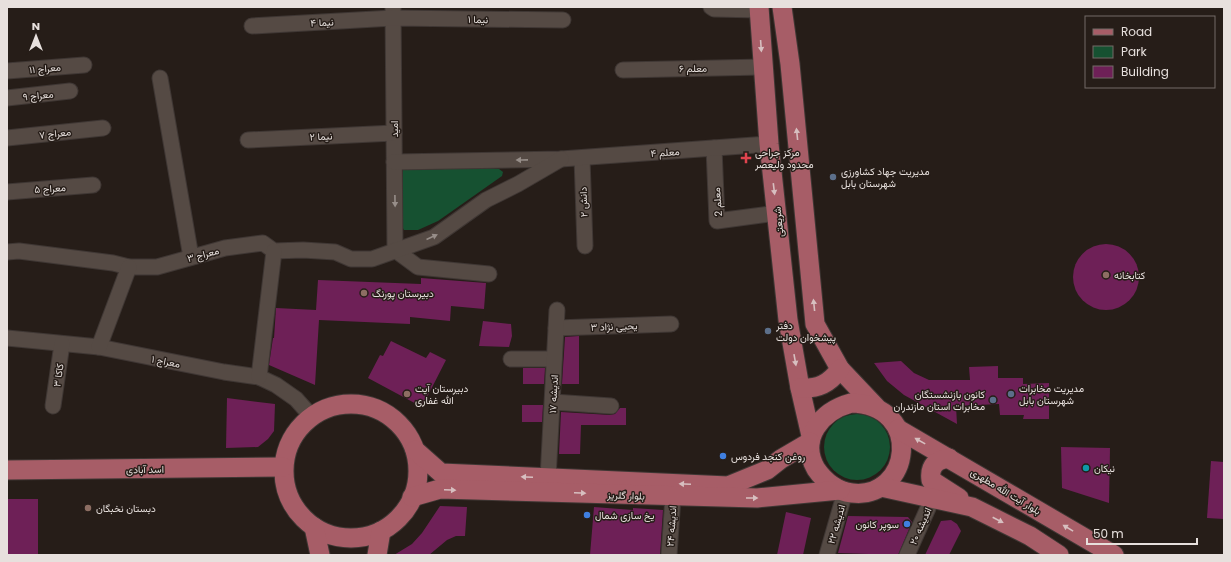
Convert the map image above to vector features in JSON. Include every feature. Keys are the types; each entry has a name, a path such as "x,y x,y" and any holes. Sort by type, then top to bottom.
{"main road":[{"path":"782,7 790,64 815,324 840,369 876,407 885,413 898,429 901,438 901,456 894,474 881,487 870,492 858,494 842,491 829,484 821,476 815,466 810,439 820,422 828,413 839,407 851,403 876,407"},
{"name":"شریعتی","path":"759,8 769,144 788,320 810,439"},
{"path":"800,388 812,388 823,385 833,378 840,369"},
{"path":"342,404 360,404 378,409 394,419 406,432 415,450 418,469 416,488 409,505 397,520 381,531 365,537 347,538 330,535 314,527 301,516 291,501 285,485 284,467 287,449 296,433 312,417 324,410 342,404"},
{"name":"بلوار آیت الله مطهری","path":"898,429 1114,555"},
{"name":"بلوار گلریز","path":"415,450 441,473 728,486 767,470 810,439"},
{"path":"949,458 939,460 933,465 930,472 931,480 972,506 1030,536 1059,555"},
{"name":"اسد آبادی","path":"7,470 284,467"},
{"path":"881,487 972,506"},
{"name":"بلوار گلریز","path":"412,498 440,489 672,497 757,498 842,491"},
{"path":"314,527 320,555"},
{"path":"377,555 381,531"}],"street":[{"path":"711,7 714,9 759,8"},
{"name":"نیما ۱","path":"393,13 563,20"},
{"name":"نیما ۴","path":"252,26 393,13"},
{"name":"امید","path":"393,13 395,250"},
{"name":"معراج ۱۱","path":"7,71 84,65"},
{"name":"معلم ۶","path":"623,70 763,67"},
{"path":"160,78 191,257"},
{"name":"معراج ۹","path":"7,98 70,91"},
{"name":"معراج ۷","path":"7,138 103,128"},
{"name":"نیما ۲","path":"248,140 394,133"},
{"name":"معلم ۴","path":"394,162 560,160 769,144"},
{"name":"معلم 2","path":"714,148 717,221 777,213"},
{"name":"دانش ۲","path":"582,158 585,246"},
{"name":"معراج ۳","path":"7,252 18,251 113,263 129,267 157,267 225,248 263,244 274,251 304,250 335,252 351,259 372,259 434,237 486,200 560,160"},
{"name":"معراج ۵","path":"7,192 93,185"},
{"path":"395,250 418,267 489,274"},
{"path":"259,377 274,251"},
{"path":"99,347 129,267"},
{"name":"اندیشه ۱۷","path":"548,478 557,310"},
{"name":"یحیی نژاد ۳","path":"556,328 671,324"},
{"name":"معراج ۱","path":"7,338 99,347 224,372 259,377 276,385 296,398 312,417"},
{"name":"کاکا ۳","path":"53,406 62,344"},
{"path":"511,359 554,359"},
{"path":"553,402 612,406"},
{"name":"اندیشه ۲۲","path":"827,555 842,491"},
{"name":"اندیشه ۲۴","path":"669,555 672,497"},
{"name":"اندیشه ۲۰","path":"907,555 933,497"}],"green space":[{"path":"499,169 503,172 502,176 438,221 418,230 404,230 400,223 403,170"},
{"path":"850,414 864,414 876,419 885,428 890,440 888,460 881,471 864,480 850,480 838,475 829,466 824,454 824,440 829,428 838,419"}],"building":[{"name":"کتابخانه","path":"1106,244 1119,247 1129,254 1136,264 1139,277 1136,290 1129,300 1119,307 1106,310 1093,307 1083,300 1076,290 1073,277 1076,264 1083,254 1093,247"},
{"path":"421,278 486,283 484,309 451,306 450,321 410,317 410,324 319,320 315,385 269,365 274,338 276,308 316,310 318,280 421,284"},
{"path":"483,321 511,324 512,336 509,347 479,346"},
{"path":"579,336 579,384 562,384 565,337"},
{"path":"391,341 426,358 430,352 446,360 422,407 368,378 380,355 383,356"},
{"path":"901,361 914,373 929,380 970,380 969,367 998,366 998,378 1023,378 1023,384 1049,383 1049,419 1023,419 1024,415 1000,415 999,404 956,406 957,424 904,395 887,381 874,363"},
{"path":"523,368 545,368 544,384 523,384"},
{"path":"227,398 275,404 274,431 268,439 258,447 226,448"},
{"path":"522,405 543,405 542,422 522,422"},
{"path":"620,408 626,408 626,425 581,425 580,454 559,454 561,412 610,415 615,414"},
{"name":"نیکان","path":"1061,447 1110,448 1109,503 1062,488"},
{"path":"1211,461 1224,462 1224,519 1207,518"},
{"path":"7,499 38,499 38,555 7,555"},
{"path":"440,506 467,507 465,536 456,536 447,540 429,555 394,555 412,544 422,533"},
{"path":"594,507 633,510 633,508 663,510 660,555 590,555"},
{"path":"786,512 811,518 803,555 777,555"},
{"path":"848,516 908,517 912,522 898,555 838,553"},
{"path":"951,520 957,524 961,531 949,555 925,555 941,521"}],"place":[{"name":"مرکز جراحی محدود ولیعصر","path":"746,158"},
{"name":"مدیریت جهاد کشاورزی شهرستان بابل","path":"833,177"},
{"name":"کتابخانه","path":"1106,275"},
{"name":"دبیرستان پورنگ","path":"364,293"},
{"name":"دفتر پیشخوان دولت","path":"768,331"},
{"name":"دبیرستان آیت الله غفاری","path":"407,394"},
{"name":"مدیریت مخابرات شهرستان بابل","path":"1011,394"},
{"name":"کانون بازنشستگان مخابرات استان مازندران","path":"993,400"},
{"name":"روغن کنجد فردوس","path":"723,456"},
{"name":"نیکان","path":"1086,468"},
{"name":"دبستان نخبگان","path":"88,508"},
{"name":"یخ سازی شمال","path":"587,515"},
{"name":"سوپر کانون","path":"907,524"}]}
